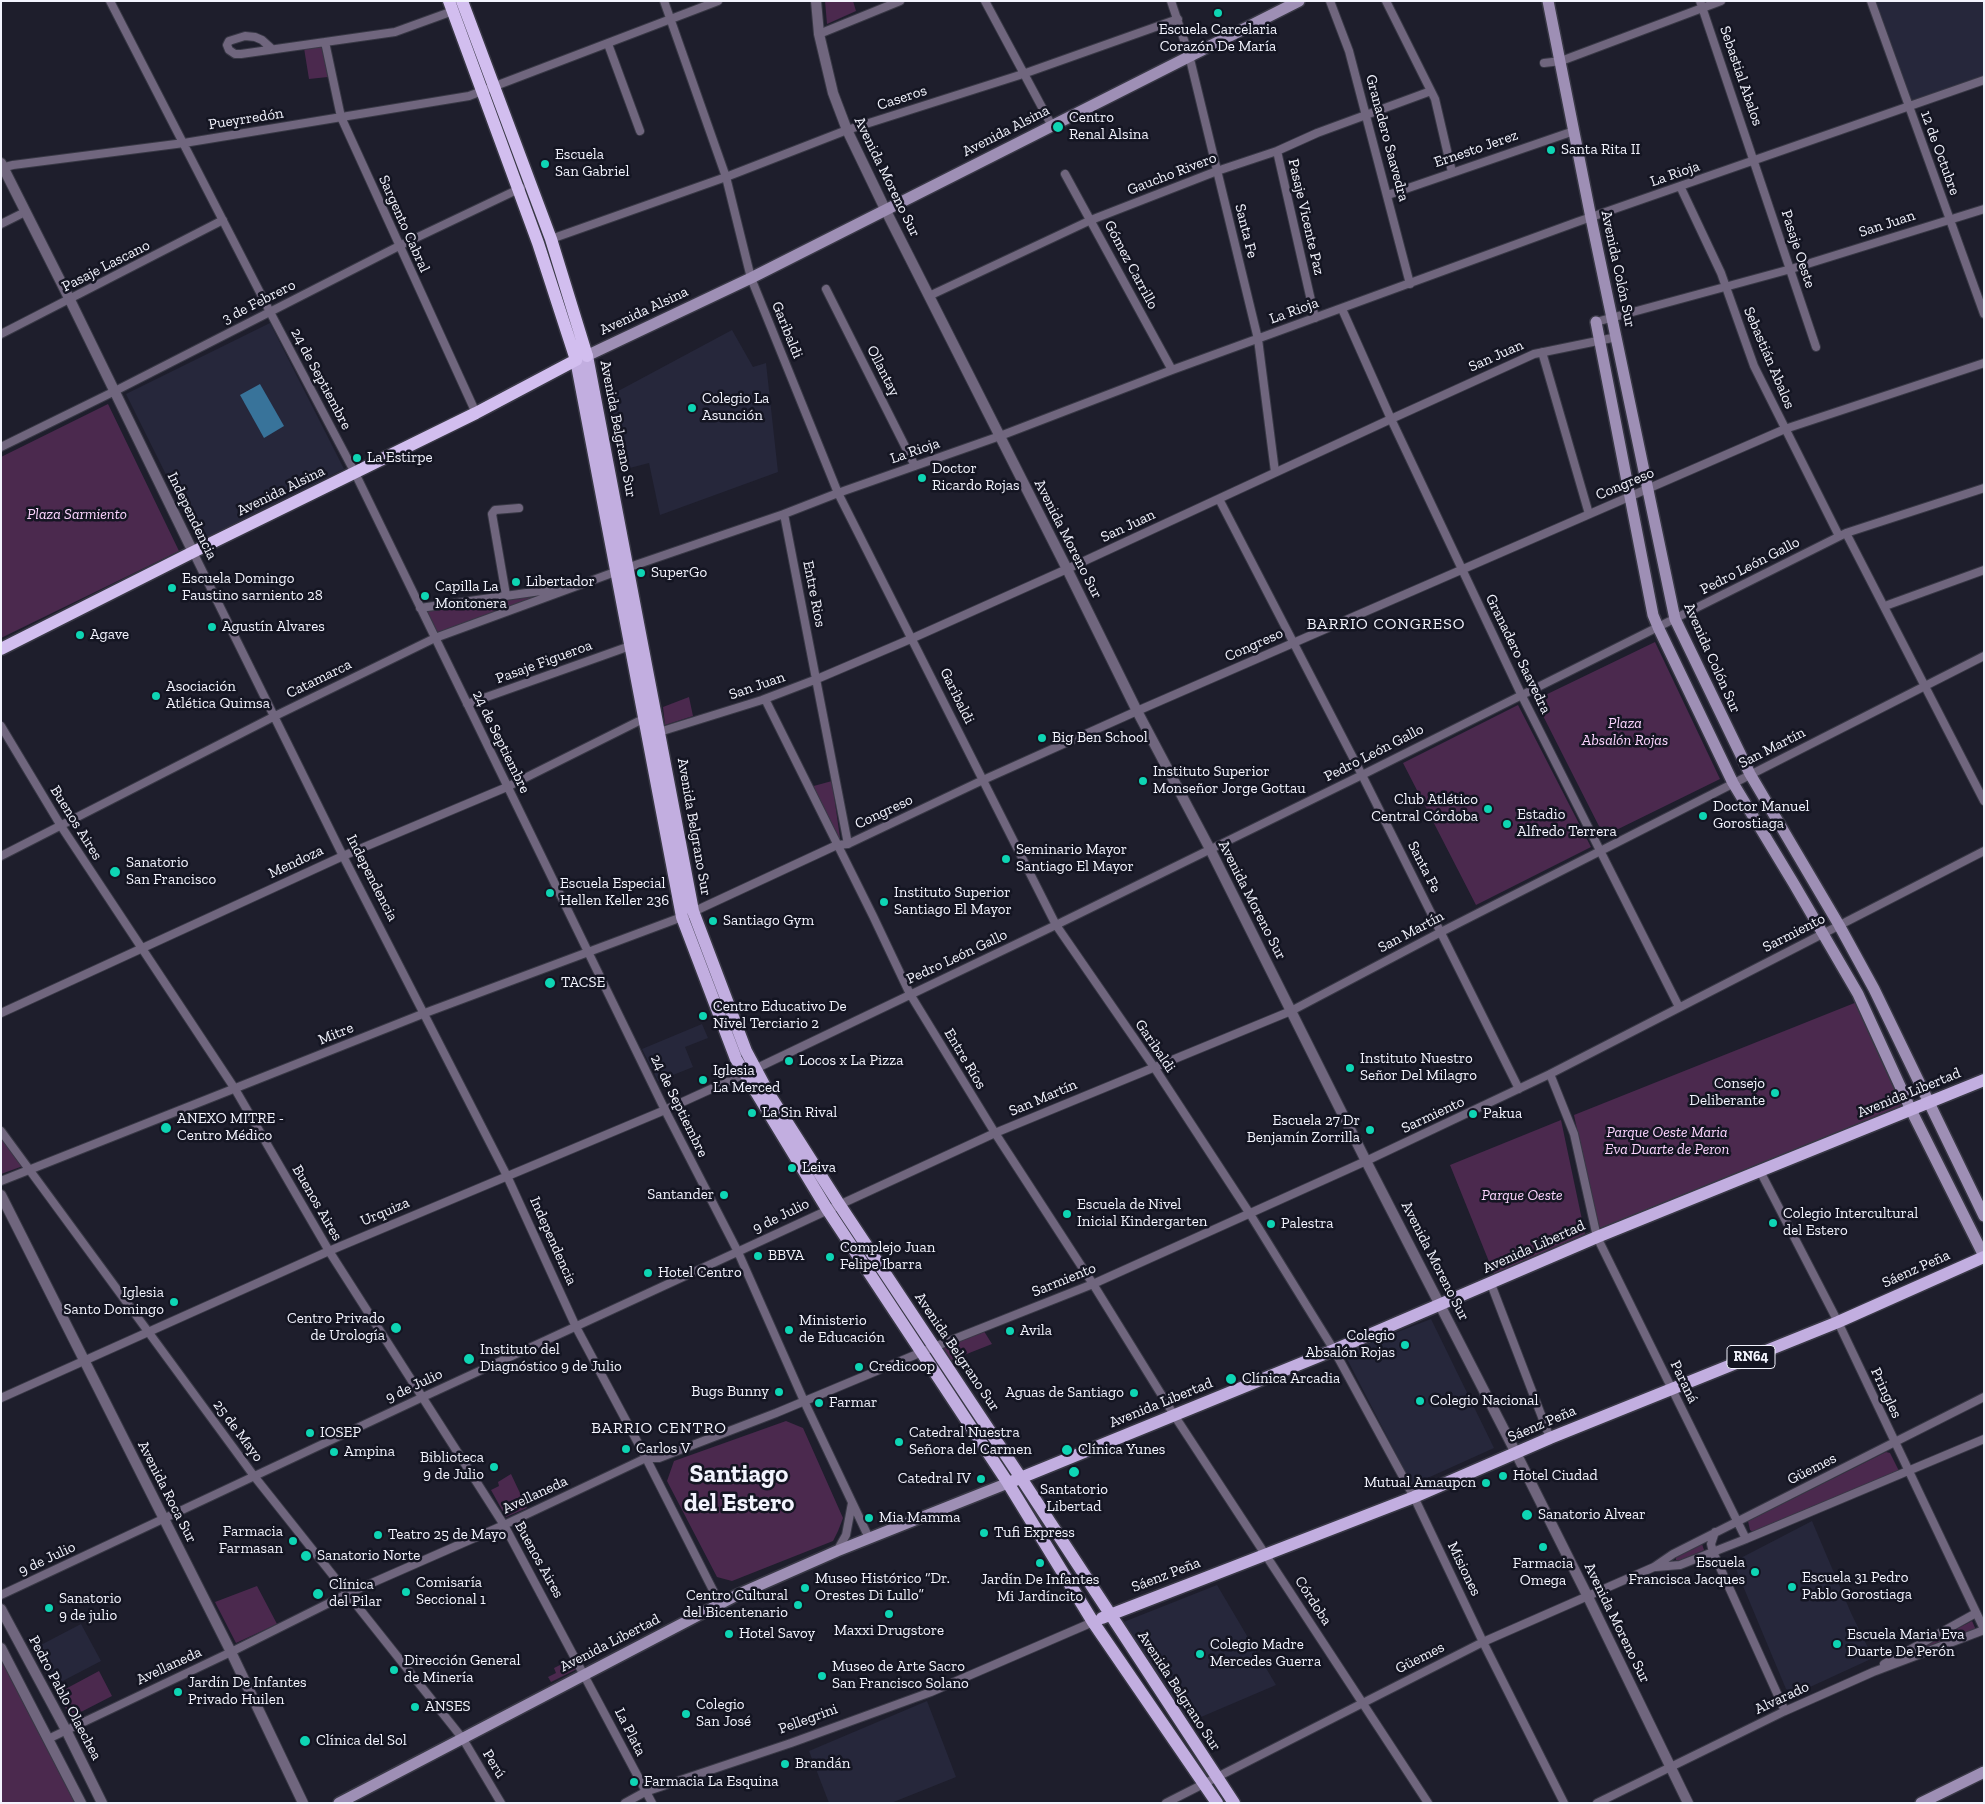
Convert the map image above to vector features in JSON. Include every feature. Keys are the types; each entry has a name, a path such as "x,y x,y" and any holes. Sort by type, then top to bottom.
{"highway":[{"name":"Avenida Belgrano Sur","path":"462,1 519,189 582,358"},
{"name":"Avenida Belgrano Sur","path":"451,6 531,184 551,239 582,358"},
{"name":"Avenida Alsina","path":"1,649 476,413 582,358"}],"main road":[{"name":"Avenida Alsina","path":"582,358 751,278 886,211 1189,55 1300,1"},
{"name":"Avenida Colón Sur","path":"1548,1 1591,218 1675,619 1750,774 1839,925 1874,989 1984,1216"},
{"path":"1596,322 1653,615 1732,784 1794,884 1858,994 1911,1110 1984,1257"},
{"name":"Avenida Belgrano Sur","path":"582,358 629,568 657,714 688,914"},
{"name":"Avenida Belgrano Sur","path":"582,358 615,572 647,736 688,914 734,1053 749,1071 921,1352 1008,1483 1093,1622 1217,1803"},
{"name":"Avenida Libertad","path":"339,1803 720,1604 837,1551 1334,1350 1597,1237 1984,1080"},
{"name":"Avenida Belgrano Sur","path":"833,1207 934,1347 1234,1803"},
{"name":"Sáenz Peña","path":"1109,1614 1414,1497 1550,1438 1838,1322 1984,1257"},
{"name":"Pellegrini","path":"1093,1622 1109,1614"},
{"path":"1921,1803 1984,1772"}],"street":[{"name":"24 de Septiembre","path":"110,1 355,473 665,1110 738,1252 804,1401 869,1538"},
{"name":"Garibaldi","path":"664,1 726,177 751,278 838,492 1056,925 1154,1067 1250,1214 1334,1350"},
{"name":"Pueyrredón","path":"2,166 184,143 469,96 718,1"},
{"name":"Avenida Moreno Sur","path":"816,1 819,34 833,93 847,130 886,211 1137,711 1210,849 1366,1161 1516,1453 1688,1803"},
{"path":"819,34 900,1"},
{"path":"984,1 1052,126"},
{"name":"Santa Fe","path":"1171,1 1189,55 1258,339 1275,472"},
{"name":"Granadero Saavedra","path":"1330,1 1349,51 1410,284"},
{"path":"1386,1 1431,91 1437,108 1452,172"},
{"path":"1544,63 1560,61 1702,4 1721,1"},
{"name":"12 de Octubre","path":"1871,1 1984,314"},
{"name":"Sebastial Abalos","path":"1702,4 1754,160"},
{"path":"272,49 262,40 245,36 229,40 227,45 229,50 235,54 325,42 404,30 451,6"},
{"name":"Caseros","path":"551,239 726,177 847,130 1023,74 1178,19"},
{"name":"Sargento Cabral","path":"325,42 341,117 476,413"},
{"path":"608,44 640,130"},
{"name":"La Rioja","path":"615,572 784,514 838,492 1000,436 1172,370 1680,186 1984,80"},
{"name":"Gaucho Rivero","path":"928,296 1091,220 1217,171 1278,151 1317,133 1431,91"},
{"name":"Ernesto Jerez","path":"1388,195 1574,131"},
{"name":"Pasaje Vicente Paz","path":"1278,151 1315,318"},
{"name":"Pasaje Oeste","path":"1754,160 1816,347"},
{"name":"Independencia","path":"2,166 115,391 343,856 507,1176 576,1327 646,1458 720,1604"},
{"name":"Gómez Carrillo","path":"1065,174 1172,370"},
{"name":"3 de Febrero","path":"1,447 399,246 531,184"},
{"name":"Sebastián Abalos","path":"1680,186 1720,273 1748,353 1784,429 1885,606 1984,801"},
{"name":"San Juan","path":"1596,322 1791,269 1984,209"},
{"path":"1,224 26,212"},
{"name":"Pasaje Lascano","path":"1,334 223,220"},
{"name":"Ollantay","path":"826,289 915,466"},
{"name":"Granadero Saavedra","path":"1342,309 1391,418 1521,694 1679,1006"},
{"name":"San Juan","path":"647,736 765,699 913,638 1067,569 1391,418 1542,352 1617,337"},
{"path":"1542,352 1589,514"},
{"name":"Congreso","path":"688,914 838,845 848,844 983,780 1137,711 1630,496 1648,490 1784,429 1984,362"},
{"name":"Pedro León Gallo","path":"749,1071 1056,925 1843,535 1984,488"},
{"name":"Santa Fe","path":"1219,499 1362,775 1519,1090"},
{"path":"506,595 492,514 495,510 519,508"},
{"name":"Entre Rios","path":"784,514 848,844"},
{"path":"1885,606 1984,570"},
{"name":"Catamarca","path":"1,856 275,716 435,638 615,572"},
{"name":"Catamarca","path":"420,608 576,586"},
{"name":"Pasaje Figueroa","path":"467,704 630,646"},
{"name":"San Martín","path":"833,1207 994,1133 1291,1011 1441,932 1984,656"},
{"name":"Entre Ríos","path":"765,699 910,994 994,1133 1174,1415"},
{"name":"Mendoza","path":"1,1013 343,856 507,787 644,718 657,714"},
{"name":"Buenos Aires","path":"1,726 61,826 235,1089 329,1251 504,1525 585,1674"},
{"name":"Sarmiento","path":"934,1347 1092,1284 1250,1214 1519,1090 1679,1006 1984,851"},
{"name":"Mitre","path":"1,1181 425,1014 688,914"},
{"name":"Urquiza","path":"1,1398 329,1251 665,1110 749,1071"},
{"path":"1550,1074 1574,1134 1597,1237"},
{"name":"25 de Mayo","path":"1,1131 254,1476 463,1739"},
{"name":"Pringles","path":"1760,1171 1838,1322 1984,1629"},
{"name":"Avenida Roca Sur","path":"1,1195 231,1652 303,1803"},
{"name":"9 de Julio","path":"1,1595 833,1207"},
{"name":"Paraná","path":"1597,1237 1746,1539"},
{"path":"1491,1284 1550,1438"},
{"name":"Avellaneda","path":"48,1739 231,1652 348,1593 504,1525 646,1458 659,1458 934,1347"},
{"name":"Misiones","path":"1334,1350 1414,1497 1483,1642 1564,1803"},
{"name":"Güemes","path":"1166,1803 1483,1642 1654,1567 1673,1554 1715,1532 1984,1397"},
{"name":"Córdoba","path":"1174,1415 1428,1803"},
{"name":"Güemes","path":"1654,1567 1680,1564 1713,1552 1984,1440"},
{"path":"837,1551 846,1535 852,1503"},
{"path":"1715,1532 1711,1544 1713,1552 1785,1712"},
{"name":"Pedro Pablo Olaechea","path":"1,1609 66,1730 102,1803"},
{"path":"1873,1672 1882,1665 1976,1614"},
{"name":"Pellegrini","path":"626,1803 645,1792 791,1743 931,1692 1093,1622"},
{"name":"Alvarado","path":"1597,1803 1785,1712 1873,1672 1984,1629"},
{"path":"1,1648 82,1803"},
{"name":"La Plata","path":"585,1674 652,1803"},
{"name":"Perú","path":"463,1739 502,1803"}],"shaded area":[{"path":"1872,1 1984,1 1984,81 1909,107"},
{"path":"270,323 344,469 199,541 126,394"},
{"path":"732,330 753,367 766,363 778,472 660,515 649,463 622,470 607,397"},
{"path":"702,1024 708,1038 685,1047 693,1067 658,1081 642,1049"},
{"name":"Colegio Nacional","path":"1431,1319 1494,1448 1412,1485 1344,1353"},
{"name":"Escuela 31 Pedro Pablo Gorostiaga","path":"1812,1521 1851,1613 1873,1658 1797,1693 1786,1689 1733,1562"},
{"name":"Colegio Madre Mercedes Guerra","path":"1217,1585 1276,1685 1187,1723 1121,1623"},
{"path":"81,1624 101,1661 55,1685 35,1648"},
{"path":"927,1701 956,1777 891,1803 829,1803 809,1751"}],"green space":[{"path":"825,1 853,1 856,11 827,24"},
{"path":"323,46 328,77 309,79 304,48"},
{"name":"Plaza Sarmiento","path":"108,404 179,551 1,638 1,457"},
{"path":"544,592 545,595 438,635 426,610"},
{"name":"Plaza Absalón Rojas","path":"1655,642 1720,779 1604,836 1535,700"},
{"path":"689,697 693,716 665,725 663,707"},
{"name":"Estadio Alfredo Terrera","path":"1518,705 1591,847 1476,905 1403,763"},
{"path":"832,781 840,838 836,839 810,787"},
{"name":"Parque Oeste Maria Eva Duarte de Peron","path":"1857,1002 1908,1108 1599,1233 1574,1115"},
{"name":"Parque Oeste","path":"1561,1120 1585,1234 1494,1274 1450,1165"},
{"path":"1,1136 23,1166 1,1174"},
{"path":"982,1328 992,1344 949,1361 939,1346"},
{"path":"786,1421 803,1428 843,1518 838,1531 833,1541 732,1581 717,1577 667,1481 674,1461"},
{"path":"1886,1452 1890,1453 1899,1471 1898,1474 1753,1532 1750,1530 1748,1521"},
{"path":"511,1474 527,1508 506,1517 491,1490 499,1486 498,1482"},
{"path":"1702,1544 1704,1550 1679,1561 1676,1560 1676,1557"},
{"path":"257,1586 277,1624 236,1643 215,1602"},
{"path":"1972,1621 1976,1630 1905,1655"},
{"path":"1,1658 78,1803 1,1803"},
{"path":"572,1659 577,1669 551,1682 548,1677 556,1673 554,1668"},
{"path":"99,1671 112,1696 77,1714 67,1711 58,1693"}],"water":[{"path":"260,384 284,426 264,438 240,395"}],"place":[{"name":"Escuela Carcelaria Corazón De María","path":"1218,13"},
{"name":"Centro Renal Alsina","path":"1058,127"},
{"name":"Santa Rita II","path":"1551,150"},
{"name":"Escuela San Gabriel","path":"545,164"},
{"name":"Colegio La Asunción","path":"692,408"},
{"name":"La Estirpe","path":"357,458"},
{"name":"Doctor Ricardo Rojas","path":"922,478"},
{"name":"SuperGo","path":"641,573"},
{"name":"Libertador","path":"516,582"},
{"name":"Escuela Domingo Faustino sarniento 28","path":"172,588"},
{"name":"Capilla La Montonera","path":"425,596"},
{"name":"Agustín Alvares","path":"212,627"},
{"name":"Agave","path":"80,635"},
{"name":"Asociación Atlética Quimsa","path":"156,696"},
{"name":"Big Ben School","path":"1042,738"},
{"name":"Instituto Superior Monseñor Jorge Gottau","path":"1143,781"},
{"name":"Club Atlético Central Córdoba","path":"1488,809"},
{"name":"Doctor Manuel Gorostiaga","path":"1703,816"},
{"name":"Estadio Alfredo Terrera","path":"1507,824"},
{"name":"Seminario Mayor Santiago El Mayor","path":"1006,859"},
{"name":"Sanatorio San Francisco","path":"115,872"},
{"name":"Escuela Especial Hellen Keller 236","path":"550,893"},
{"name":"Instituto Superior Santiago El Mayor","path":"884,902"},
{"name":"Santiago Gym","path":"713,921"},
{"name":"TACSE","path":"550,983"},
{"name":"Centro Educativo De Nivel Terciario 2","path":"703,1016"},
{"name":"Locos x La Pizza","path":"789,1061"},
{"name":"Instituto Nuestro Señor Del Milagro","path":"1350,1068"},
{"name":"Iglesia La Merced","path":"703,1080"},
{"name":"Consejo Deliberante","path":"1775,1093"},
{"name":"La Sin Rival","path":"752,1113"},
{"name":"Pakua","path":"1473,1114"},
{"name":"ANEXO MITRE - Centro Médico","path":"166,1128"},
{"name":"Escuela 27 Dr Benjamín Zorrilla","path":"1370,1130"},
{"name":"Leiva","path":"792,1168"},
{"name":"Santander","path":"724,1195"},
{"name":"Escuela de Nivel Inicial Kindergarten","path":"1067,1214"},
{"name":"Colegio Intercultural del Estero","path":"1773,1223"},
{"name":"Palestra","path":"1271,1224"},
{"name":"BBVA","path":"758,1256"},
{"name":"Complejo Juan Felipe Ibarra","path":"830,1257"},
{"name":"Hotel Centro","path":"648,1273"},
{"name":"Iglesia Santo Domingo","path":"174,1302"},
{"name":"Centro Privado de Urología","path":"396,1328"},
{"name":"Ministerio de Educación","path":"789,1330"},
{"name":"Avila","path":"1010,1331"},
{"name":"Colegio Absalón Rojas","path":"1405,1345"},
{"name":"Instituto del Diagnóstico 9 de Julio","path":"469,1359"},
{"name":"Credicoop","path":"859,1367"},
{"name":"Clínica Arcadia","path":"1231,1379"},
{"name":"Bugs Bunny","path":"779,1392"},
{"name":"Aguas de Santiago","path":"1134,1393"},
{"name":"Colegio Nacional","path":"1420,1401"},
{"name":"Farmar","path":"819,1403"},
{"name":"IOSEP","path":"310,1433"},
{"name":"Catedral Nuestra Señora del Carmen","path":"899,1442"},
{"name":"Carlos V","path":"626,1449"},
{"name":"Clínica Yunes","path":"1067,1450"},
{"name":"Ampina","path":"334,1452"},
{"name":"Biblioteca 9 de Julio","path":"494,1467"},
{"name":"Santatorio Libertad","path":"1074,1472"},
{"name":"Hotel Ciudad","path":"1503,1476"},
{"name":"Catedral IV","path":"981,1479"},
{"name":"Mutual Amaupcn","path":"1486,1483"},
{"name":"Sanatorio Alvear","path":"1527,1515"},
{"name":"Mia Mamma","path":"869,1518"},
{"name":"Tufi Express","path":"984,1533"},
{"name":"Teatro 25 de Mayo","path":"378,1535"},
{"name":"Farmacia Farmasan","path":"293,1541"},
{"name":"Farmacia Omega","path":"1543,1547"},
{"name":"Sanatorio Norte","path":"306,1556"},
{"name":"Jardín De Infantes Mi Jardíncito","path":"1040,1563"},
{"name":"Escuela Francisca Jacques","path":"1755,1572"},
{"name":"Escuela 31 Pedro Pablo Gorostiaga","path":"1792,1587"},
{"name":"Museo Histórico “Dr. Orestes Di Lullo”","path":"805,1588"},
{"name":"Comisaría Seccional 1","path":"406,1592"},
{"name":"Clínica del Pilar","path":"318,1594"},
{"name":"Centro Cultural del Bicentenario","path":"798,1605"},
{"name":"Sanatorio 9 de julio","path":"49,1608"},
{"name":"Maxxi Drugstore","path":"889,1614"},
{"name":"Hotel Savoy","path":"729,1634"},
{"name":"Escuela Maria Eva Duarte De Perón","path":"1837,1644"},
{"name":"Colegio Madre Mercedes Guerra","path":"1200,1654"},
{"name":"Dirección General de Minería","path":"394,1670"},
{"name":"Museo de Arte Sacro San Francisco Solano","path":"822,1676"},
{"name":"Jardín De Infantes Privado Huilen","path":"178,1692"},
{"name":"ANSES","path":"415,1707"},
{"name":"Colegio San José","path":"686,1714"},
{"name":"Clínica del Sol","path":"305,1741"},
{"name":"Brandán","path":"785,1764"},
{"name":"Farmacia La Esquina","path":"634,1782"}],"district":[{"name":"BARRIO CONGRESO","path":"1386,624"},
{"name":"BARRIO CENTRO","path":"659,1428"},
{"name":"Santiago del Estero","path":"739,1490"}]}
